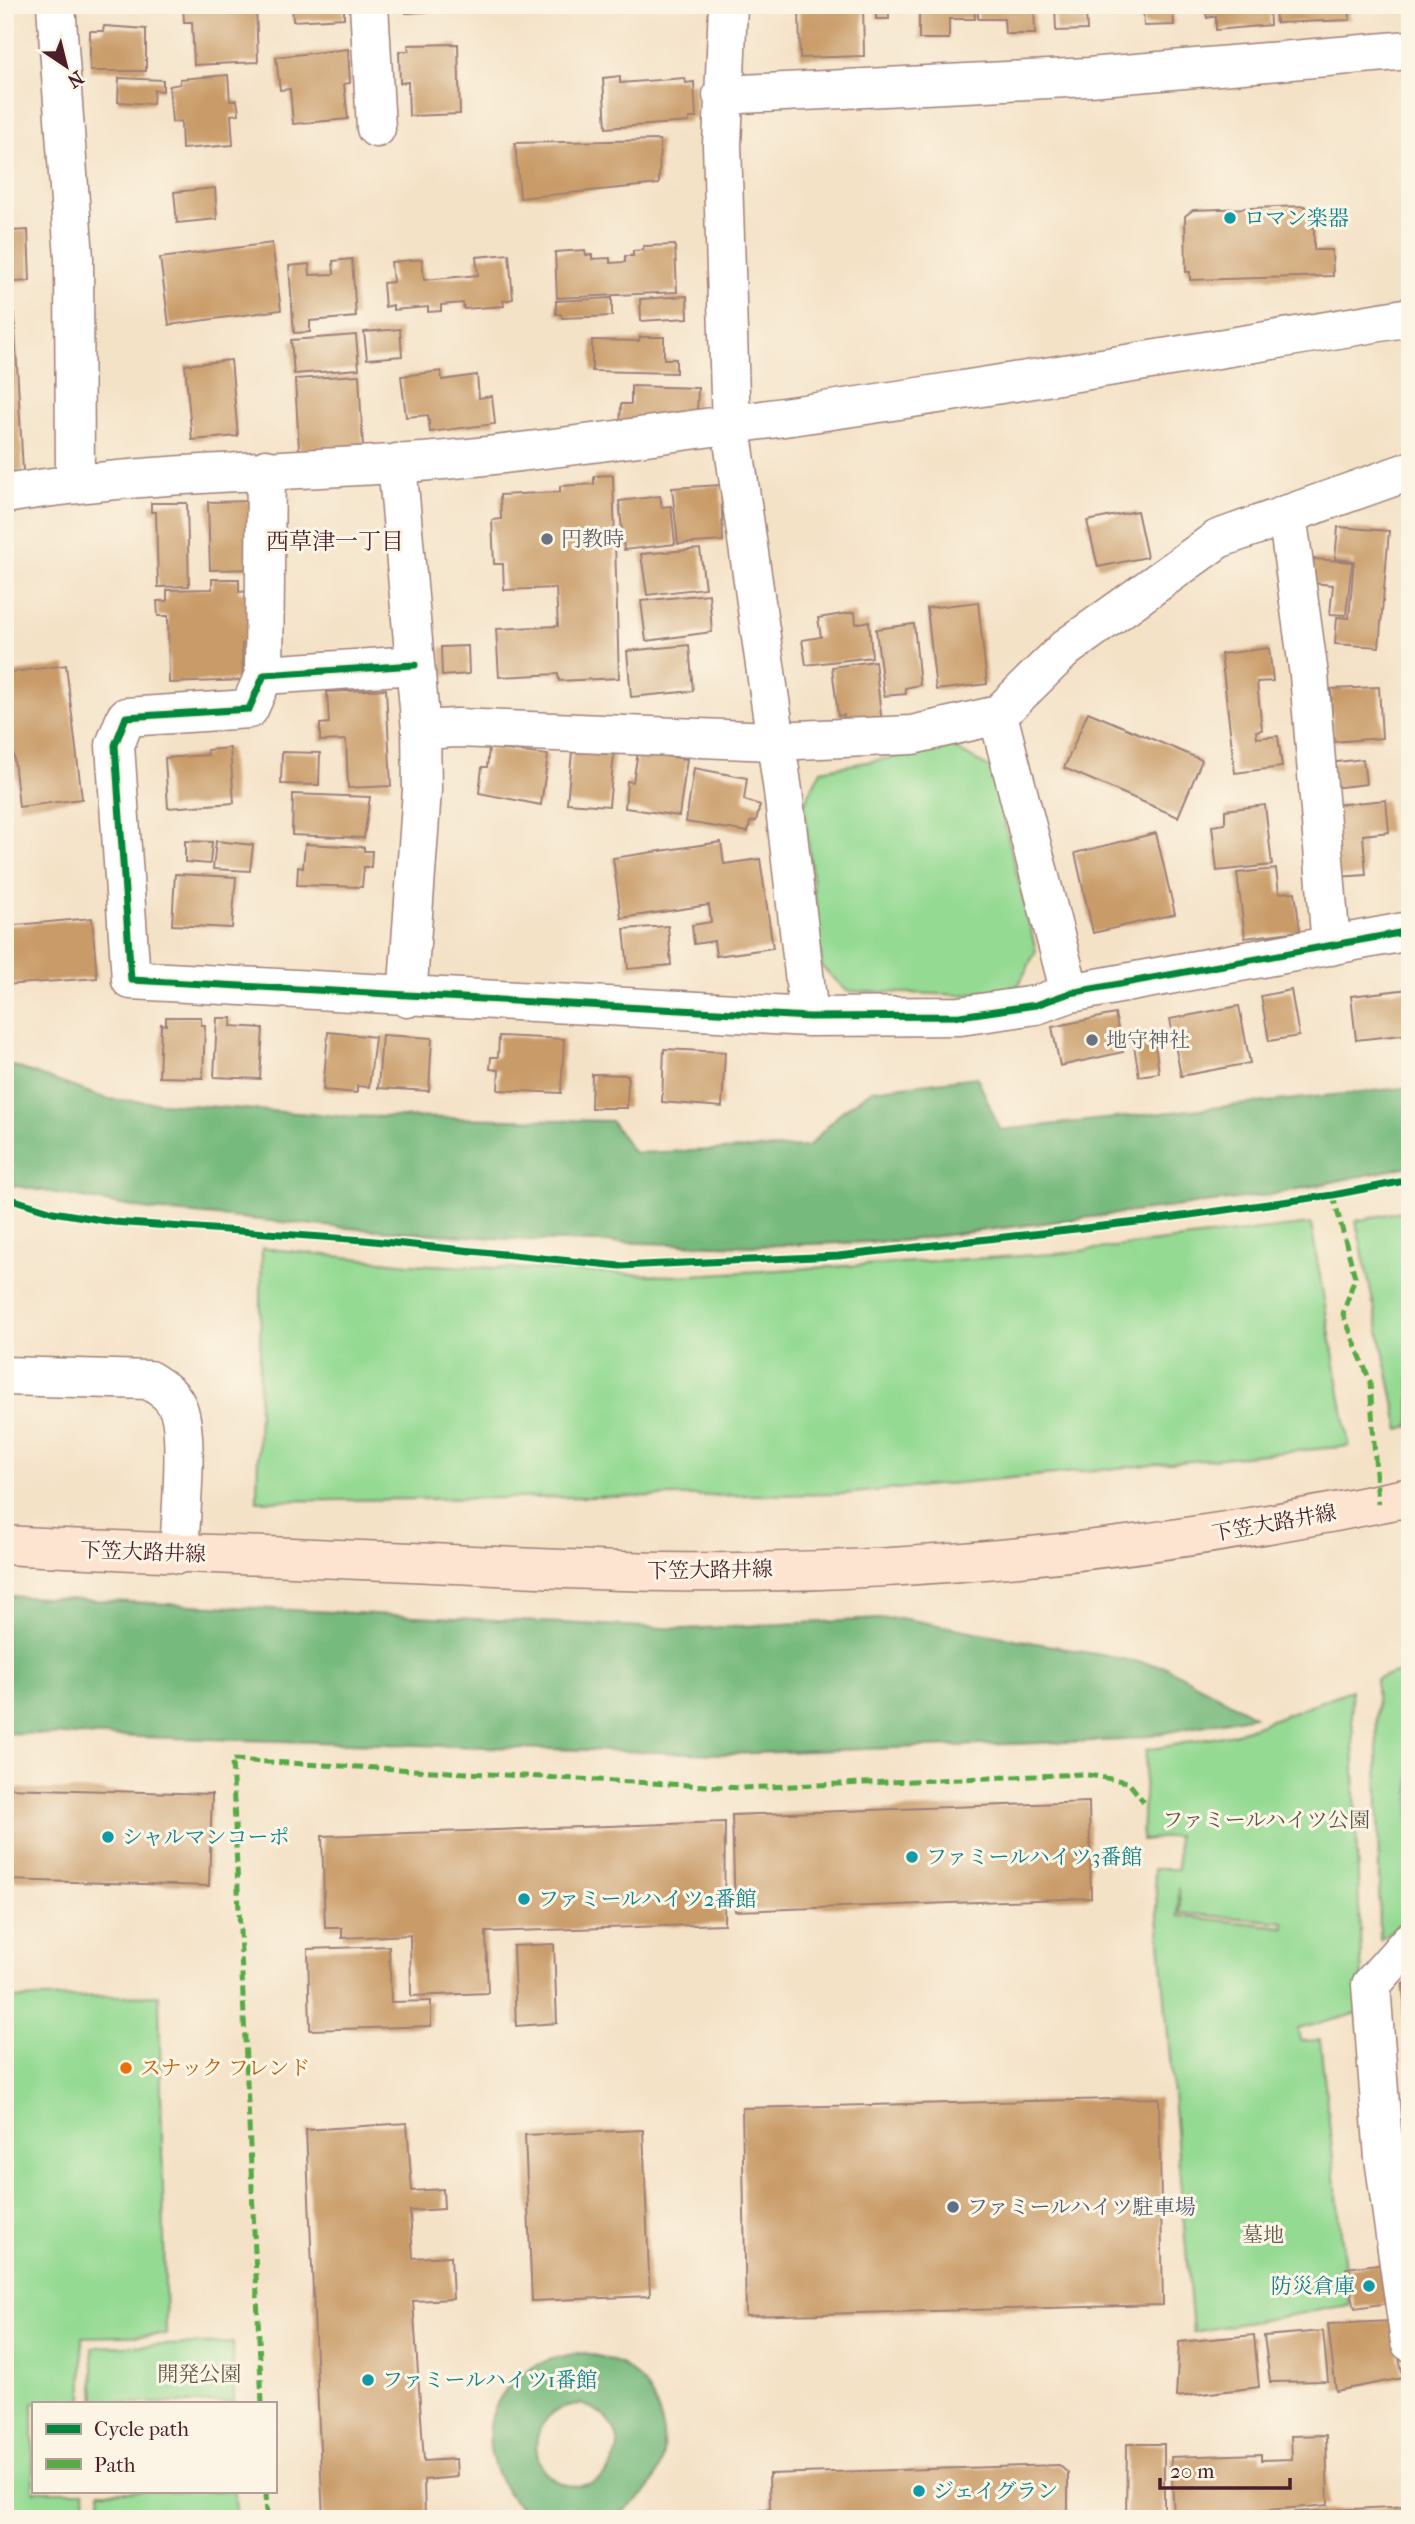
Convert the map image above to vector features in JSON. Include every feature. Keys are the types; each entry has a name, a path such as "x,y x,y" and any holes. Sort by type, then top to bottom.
{"main road":[{"name":"下笠大路井線","path":"5,1545 665,1572 888,1566 1089,1550 1202,1536 1337,1513 1410,1497"}],"street":[{"path":"56,5 74,258 75,483"},
{"path":"369,5 376,128"},
{"path":"728,5 722,95 732,427 809,1017"},
{"path":"722,95 1088,77 1410,50"},
{"path":"5,494 75,483 489,456 732,427 1051,378 1410,317"},
{"path":"397,463 421,730 422,790 407,998"},
{"path":"266,469 264,675 249,709 126,717 115,745 131,980 407,998 580,1002 809,1017 960,1016 1048,1008 1410,931"},
{"path":"421,730 457,728 774,741 912,736 998,715 1066,648 1218,539 1410,471"},
{"path":"1287,514 1309,675 1331,946"},
{"path":"264,675 415,665"},
{"path":"998,715 1048,1008"},
{"path":"5,1376 149,1380 169,1394 179,1408 182,1430 178,1554"},
{"path":"1410,1941 1371,1985 1384,2158 1395,2259 1410,2342"}],"green space":[{"path":"953,747 991,769 1036,951 1018,986 963,995 847,991 822,967 804,804 821,770"},
{"path":"5,1063 107,1099 338,1116 611,1121 634,1153 808,1147 841,1112 872,1090 977,1077 1000,1130 1410,1087 1410,1166 1269,1195 899,1241 753,1246 526,1240 348,1228 150,1210 5,1184"},
{"path":"1410,1209 1410,1427 1400,1430 1356,1221"},
{"path":"1311,1224 1349,1446 843,1494 257,1501 262,1248 409,1264 674,1276 1054,1254"},
{"path":"5,1596 685,1629 900,1618 1166,1667 1254,1716 1126,1740 724,1754 5,1733"},
{"path":"1410,1669 1410,1915 1380,1940 1376,1679"},
{"path":"1351,1690 1363,2012 1298,2029 1300,2041 1320,2040 1349,2305 1193,2332 1154,1869 1178,1869 1177,1836 1142,1840 1146,1750 1234,1734","holes":["1179,1887 1180,1913 1284,1922 1285,1927 1178,1916"]},
{"path":"159,1995 166,2335 82,2337 83,2402 32,2402 32,2492 85,2492 86,2515 5,2517 5,1999"},
{"name":"開発公園","path":"233,2343 234,2402 95,2402 92,2347"},
{"path":"585,2353 608,2359 624,2367 642,2382 659,2414 663,2432 660,2467 641,2497 619,2514 598,2519 555,2520 536,2516 520,2507 512,2498 493,2463 489,2439 492,2416 501,2396 516,2379 535,2366 558,2357","holes":["580,2404 606,2418 612,2426 618,2443 617,2453 611,2467 597,2480 584,2485 565,2485 551,2477 541,2465 537,2450 538,2435 545,2421 559,2410"]},
{"path":"100,2492 235,2492 236,2519 101,2519"}],"building":[{"path":"183,5 256,5 258,62 194,65 192,22 184,22"},
{"path":"292,5 344,5 344,18 293,21"},
{"path":"405,5 456,5 456,10 406,13"},
{"path":"799,5 863,5 864,56 800,58"},
{"path":"876,5 889,5 889,19 876,19"},
{"path":"919,5 974,5 975,19 949,19 949,39 919,39"},
{"path":"978,5 1034,5 1035,34 1005,34 1004,19 978,19"},
{"path":"1055,5 1114,5 1114,11 1086,12 1087,30 1056,31"},
{"path":"1118,5 1173,5 1174,25 1144,26 1143,10 1118,11"},
{"path":"1204,5 1269,5 1270,25 1216,30 1216,16 1207,18"},
{"path":"1275,5 1349,5 1350,20 1276,23"},
{"path":"104,26 146,29 146,71 90,71 90,31 103,31"},
{"path":"458,44 460,114 409,116 408,82 400,83 399,51 409,51 408,45"},
{"path":"348,49 350,83 344,84 348,119 293,124 290,89 280,90 276,57"},
{"path":"228,75 230,101 237,100 239,114 231,115 233,145 182,149 181,121 172,122 169,86 180,84 180,79"},
{"path":"620,76 620,83 685,78 686,83 694,82 696,118 689,118 689,122 606,128 603,78"},
{"path":"119,78 163,80 163,91 154,90 153,104 118,102"},
{"path":"660,140 659,184 520,198 515,143"},
{"path":"215,188 217,219 177,223 174,192"},
{"path":"1305,206 1314,214 1314,250 1332,250 1333,276 1190,280 1190,272 1186,272 1185,216 1193,210"},
{"path":"28,230 30,281 13,282 10,231"},
{"path":"272,243 281,310 169,325 160,258"},
{"path":"675,245 677,292 557,298 555,252 585,250 586,255 592,255 592,259 610,258 610,263 625,262 625,256 633,256 633,251 643,250 643,246"},
{"path":"509,254 513,299 503,301 504,306 464,309 463,303 441,305 441,311 428,312 428,307 393,310 393,305 385,307 383,283 393,282 391,262 422,259 424,280 478,275 476,257"},
{"path":"352,259 356,317 310,321 310,332 294,333 289,266 309,264 310,275 334,274 333,261"},
{"path":"687,296 688,318 641,321 640,299"},
{"path":"612,298 612,316 562,318 561,314 556,314 556,301"},
{"path":"5,312 14,312 23,471 5,472"},
{"path":"400,329 402,356 367,359 364,332"},
{"path":"356,335 359,369 294,374 291,340"},
{"path":"640,337 664,337 664,359 676,359 676,373 592,371 592,340 639,341"},
{"path":"231,360 238,436 192,440 185,365"},
{"path":"441,371 442,380 477,375 479,398 492,396 495,424 430,432 428,415 406,417 401,376"},
{"path":"359,375 363,447 299,450 295,379"},
{"path":"631,386 698,388 697,413 677,412 677,421 620,428 621,404 631,404"},
{"path":"613,475 619,678 559,681 558,674 499,677 496,629 558,626 556,588 504,590 503,564 494,564 492,520 501,519 500,495 560,492 560,486 594,484 594,476"},
{"path":"721,485 723,541 678,544 672,488"},
{"path":"660,496 662,507 671,506 675,544 624,550 619,501"},
{"path":"255,501 257,569 210,570 208,502"},
{"path":"151,503 187,503 189,586 158,587 156,512 151,512"},
{"path":"1137,511 1147,557 1098,567 1087,521"},
{"path":"1338,527 1389,531 1379,647 1335,644 1337,617 1349,618 1354,561 1335,559"},
{"path":"700,549 705,588 647,595 641,554"},
{"path":"1314,559 1352,562 1346,615 1330,614 1333,585 1311,583"},
{"path":"212,579 239,579 239,592 251,591 253,644 242,644 243,680 169,683 168,616 158,616 157,601 167,601 167,590 212,589"},
{"path":"709,594 712,632 646,641 641,601"},
{"path":"978,602 987,684 936,690 927,608"},
{"path":"855,612 856,624 869,621 872,657 806,665 802,640 821,637 818,618"},
{"path":"914,624 920,685 905,688 906,694 884,696 876,629"},
{"path":"689,645 693,691 631,697 627,651"},
{"path":"468,646 469,674 442,676 441,647"},
{"path":"1269,648 1273,681 1257,682 1262,730 1256,731 1257,738 1278,736 1282,767 1235,773 1221,654"},
{"path":"875,661 882,724 845,728 844,715 838,716 832,667"},
{"path":"66,665 82,799 19,807 5,673"},
{"path":"1379,687 1382,738 1333,742 1331,689"},
{"path":"386,689 391,786 348,788 346,740 320,741 320,724 329,723 327,692"},
{"path":"1088,712 1202,760 1178,817 1064,768"},
{"path":"230,748 234,803 168,808 165,758 208,755 207,750"},
{"path":"489,748 548,755 541,805 479,793 482,767 487,767"},
{"path":"282,752 320,753 319,785 281,784"},
{"path":"572,752 614,754 609,806 567,803"},
{"path":"638,752 687,759 679,816 625,808 627,781 633,782"},
{"path":"1363,759 1366,784 1332,788 1329,763"},
{"path":"694,768 747,778 744,800 760,805 756,821 750,822 748,832 686,822"},
{"path":"293,794 370,797 364,838 292,835"},
{"path":"1386,800 1389,832 1363,835 1366,875 1337,877 1335,805"},
{"path":"1265,805 1272,865 1217,871 1212,826 1225,824 1225,810"},
{"path":"1156,833 1175,914 1093,933 1075,853"},
{"path":"185,841 212,842 210,864 185,862"},
{"path":"216,841 253,845 250,871 213,869"},
{"path":"721,842 724,864 760,859 773,948 716,956 714,941 694,944 692,925 711,922 709,905 621,918 613,858"},
{"path":"305,844 364,847 364,851 372,851 371,867 364,867 362,887 297,885 298,867 303,868"},
{"path":"1276,869 1279,893 1295,892 1300,931 1245,938 1237,873"},
{"path":"175,874 236,877 232,928 172,925"},
{"path":"92,918 97,978 5,985 5,926"},
{"path":"668,926 671,965 628,969 624,929"},
{"path":"1410,989 1410,1034 1356,1040 1351,996"},
{"path":"1291,990 1299,1036 1269,1041 1261,996"},
{"path":"1239,1006 1250,1063 1181,1076 1170,1019"},
{"path":"1115,1014 1123,1052 1060,1066 1052,1027"},
{"path":"166,1017 201,1017 201,1025 205,1025 203,1078 159,1077 161,1024 166,1025"},
{"path":"217,1018 232,1018 231,1026 263,1028 260,1079 214,1077"},
{"path":"328,1032 375,1037 369,1087 357,1086 357,1093 323,1090"},
{"path":"382,1035 432,1038 429,1091 378,1088"},
{"path":"499,1036 564,1039 561,1093 498,1090 499,1070 490,1069 491,1057 498,1057"},
{"path":"1154,1036 1159,1073 1139,1076 1133,1039"},
{"path":"664,1049 725,1052 722,1107 662,1102"},
{"path":"592,1074 628,1075 627,1108 591,1108"},
{"name":"シャルマンコーポ","path":"5,1788 212,1794 209,1886 5,1880"},
{"name":"ファミールハイツ3番館","path":"1089,1802 1091,1898 735,1911 732,1815"},
{"name":"ファミールハイツ2番館","path":"725,1822 724,1924 486,1932 488,1993 411,1996 410,1935 342,1938 342,1928 325,1928 322,1836"},
{"path":"554,1944 557,2023 516,2026 513,1946"},
{"path":"389,1946 391,2002 431,2001 431,2026 310,2030 308,1949"},
{"path":"1410,1983 1410,2038 1406,2039 1403,1984"},
{"name":"ファミールハイツ駐車場","path":"1159,2098 1163,2305 746,2316 742,2108"},
{"name":"ファミールハイツ1番館","path":"407,2123 412,2191 443,2189 444,2209 410,2211 413,2258 451,2256 453,2299 413,2301 424,2461 456,2459 457,2477 424,2480 425,2519 323,2519 306,2130"},
{"path":"643,2130 650,2296 532,2301 525,2135"},
{"name":"防災倉庫","path":"1385,2263 1389,2303 1355,2308 1346,2268"},
{"path":"1392,2321 1403,2378 1336,2391 1328,2324"},
{"path":"1323,2331 1328,2381 1270,2382 1264,2336"},
{"path":"1254,2335 1259,2387 1176,2397 1179,2342"},
{"path":"1326,2435 1328,2505 1174,2518 1171,2457 1261,2454 1261,2460 1292,2459 1291,2436"},
{"path":"1127,2444 1164,2444 1164,2519 1126,2519"},
{"name":"ジェイグラン","path":"1059,2465 1068,2473 1068,2519 760,2519 760,2509 770,2509 769,2474"},
{"path":"1410,2506 1410,2519 1294,2519 1294,2512"}],"marked path":[{"path":"1333,1195 1355,1277 1343,1314 1370,1381 1378,1504"},
{"path":"262,2402 232,1760 742,1788 1083,1774 1128,1782 1144,1802"},
{"path":"266,2492 267,2519"}],"cycle path":[{"path":"415,665 264,675 249,709 126,717 115,745 131,980 809,1017 960,1016 1036,1005 1070,993 1410,931"},
{"path":"5,1197 53,1212 114,1222 364,1240 620,1266 838,1256 1146,1221 1333,1195 1410,1180"}],"place":[{"name":"ロマン楽器","path":"1230,218"},
{"name":"円教時","path":"547,539"},
{"name":"地守神社","path":"1092,1040"},
{"name":"シャルマンコーポ","path":"108,1837"},
{"name":"ファミールハイツ3番館","path":"912,1857"},
{"name":"ファミールハイツ2番館","path":"524,1899"},
{"name":"スナック フレンド","path":"126,2068"},
{"name":"ファミールハイツ駐車場","path":"953,2207"},
{"name":"防災倉庫","path":"1369,2286"},
{"name":"ファミールハイツ1番館","path":"368,2380"},
{"name":"ジェイグラン","path":"919,2491"}],"district":[{"name":"西草津一丁目","path":"335,541"}],"park label":[{"name":"ファミールハイツ公園","path":"1266,1820"},
{"name":"墓地","path":"1263,2235"}]}
